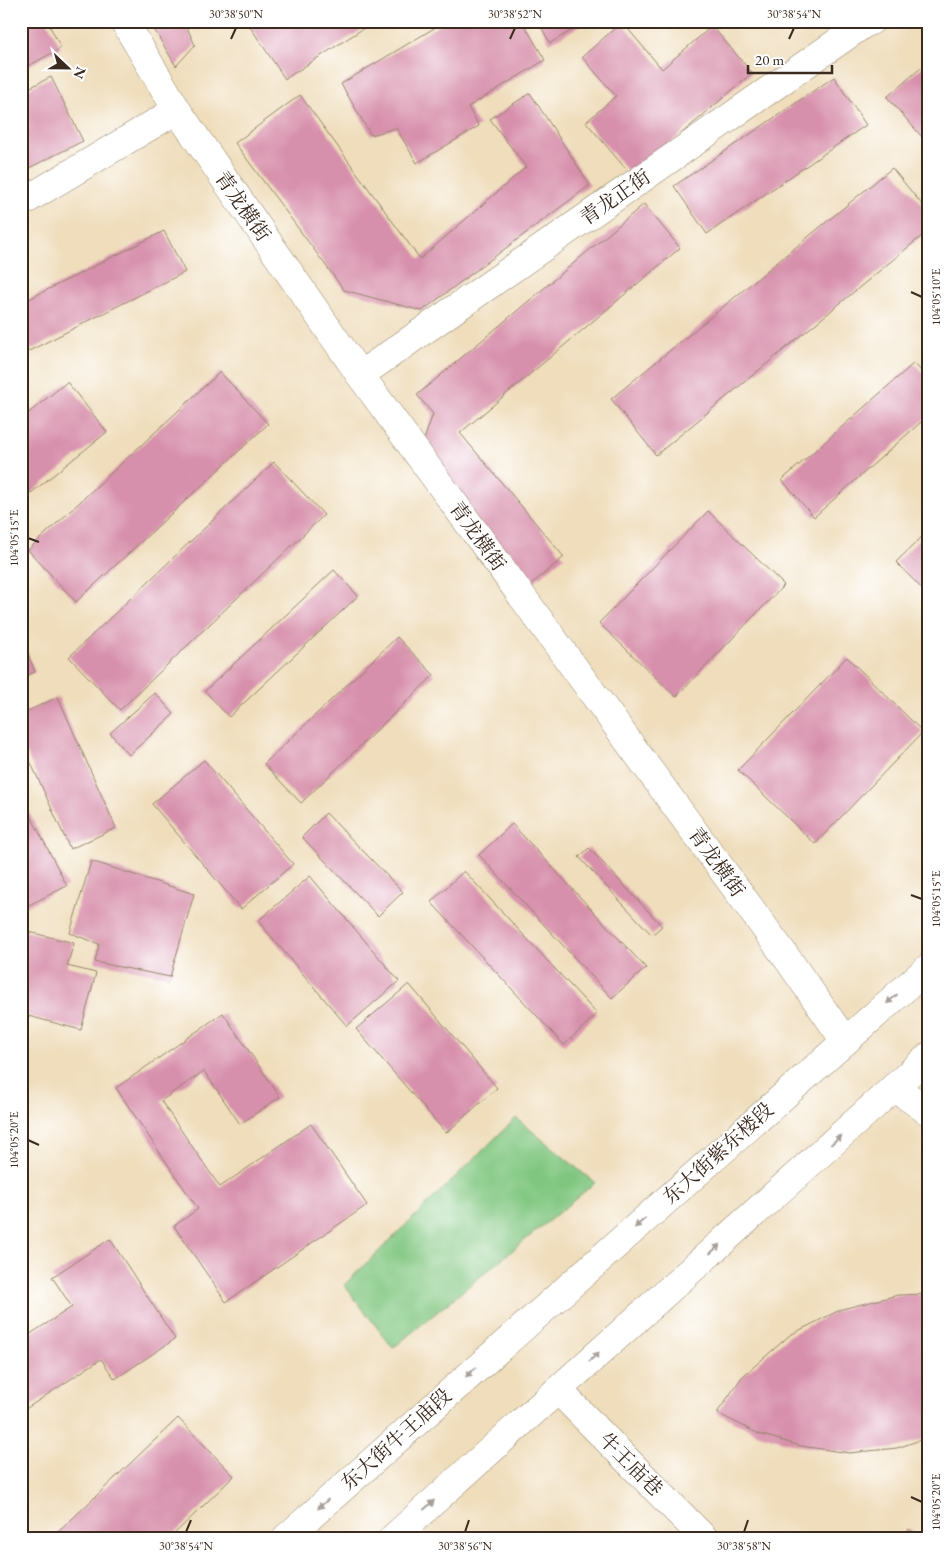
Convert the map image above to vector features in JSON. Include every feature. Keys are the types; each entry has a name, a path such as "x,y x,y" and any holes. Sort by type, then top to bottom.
{"street":[{"name":"青龙横街","path":"124,21 177,110 360,375 789,961 845,1041"},
{"name":"青龙正街","path":"360,375 865,23 871,21"},
{"path":"21,204 177,110"},
{"name":"东大街紫东楼段","path":"507,1340 929,967"},
{"path":"393,1538 929,1056"},
{"path":"894,1087 929,1112"},
{"name":"东大街牛王庙段","path":"286,1538 507,1340"},
{"name":"牛王庙巷","path":"558,1390 704,1538"}],"green space":[{"path":"516,1118 595,1183 393,1348 344,1285"}],"building":[{"path":"21,21 47,21 61,48 21,70"},
{"path":"149,21 184,21 195,45 176,66"},
{"path":"256,21 375,21 285,79 249,25"},
{"path":"446,21 522,21 545,60 468,107 479,126 417,163 396,128 371,135 341,84"},
{"path":"538,21 588,21 550,43"},
{"path":"622,22 662,69 712,26 752,73 632,176 586,122 616,96 582,57"},
{"path":"929,61 929,145 887,97"},
{"path":"51,77 83,141 21,172 21,92"},
{"path":"834,77 866,125 707,234 674,186"},
{"path":"530,93 590,185 422,311 344,290 235,143 300,95 420,259 526,167 490,119"},
{"path":"892,168 929,213 929,230 656,455 611,399"},
{"path":"644,204 680,248 460,433 564,557 529,586 419,454 433,414 417,395"},
{"path":"164,231 185,272 21,355 21,303"},
{"path":"914,363 929,380 929,415 814,517 782,480"},
{"path":"220,372 268,424 76,602 28,550"},
{"path":"67,382 107,432 31,493 21,482 21,419"},
{"path":"274,462 324,515 120,710 69,657"},
{"path":"708,511 784,585 676,697 599,623"},
{"path":"929,530 929,596 896,562"},
{"path":"334,570 358,596 229,717 205,691"},
{"path":"21,636 35,672 21,678"},
{"path":"397,637 434,675 301,803 264,764"},
{"path":"847,657 923,732 815,844 738,770"},
{"path":"155,693 174,714 129,755 110,733"},
{"path":"58,697 116,828 70,849 21,741 21,714"},
{"path":"204,760 293,864 241,909 152,804"},
{"path":"21,797 67,886 21,909"},
{"path":"326,813 403,892 378,916 302,837"},
{"path":"512,824 646,968 612,998 479,855"},
{"path":"589,848 662,926 652,935 579,857"},
{"path":"91,861 194,894 170,977 95,962 99,944 70,933"},
{"path":"464,871 597,1014 564,1045 431,902"},
{"path":"310,876 399,981 347,1026 258,921"},
{"path":"21,930 74,943 67,966 96,973 81,1030 21,1014"},
{"path":"409,984 497,1088 446,1133 356,1029"},
{"path":"223,1013 280,1097 240,1124 204,1071 161,1101 220,1187 311,1124 367,1205 226,1302 174,1226 198,1209 116,1088"},
{"path":"110,1239 175,1339 115,1379 101,1359 21,1412 21,1340 72,1307 52,1277"},
{"path":"929,1294 929,1437 897,1448 849,1453 801,1446 759,1434 717,1413 742,1377 790,1335 842,1309 898,1295"},
{"path":"178,1418 234,1476 170,1538 52,1538"},
{"path":"909,1529 918,1538 901,1538"}]}
